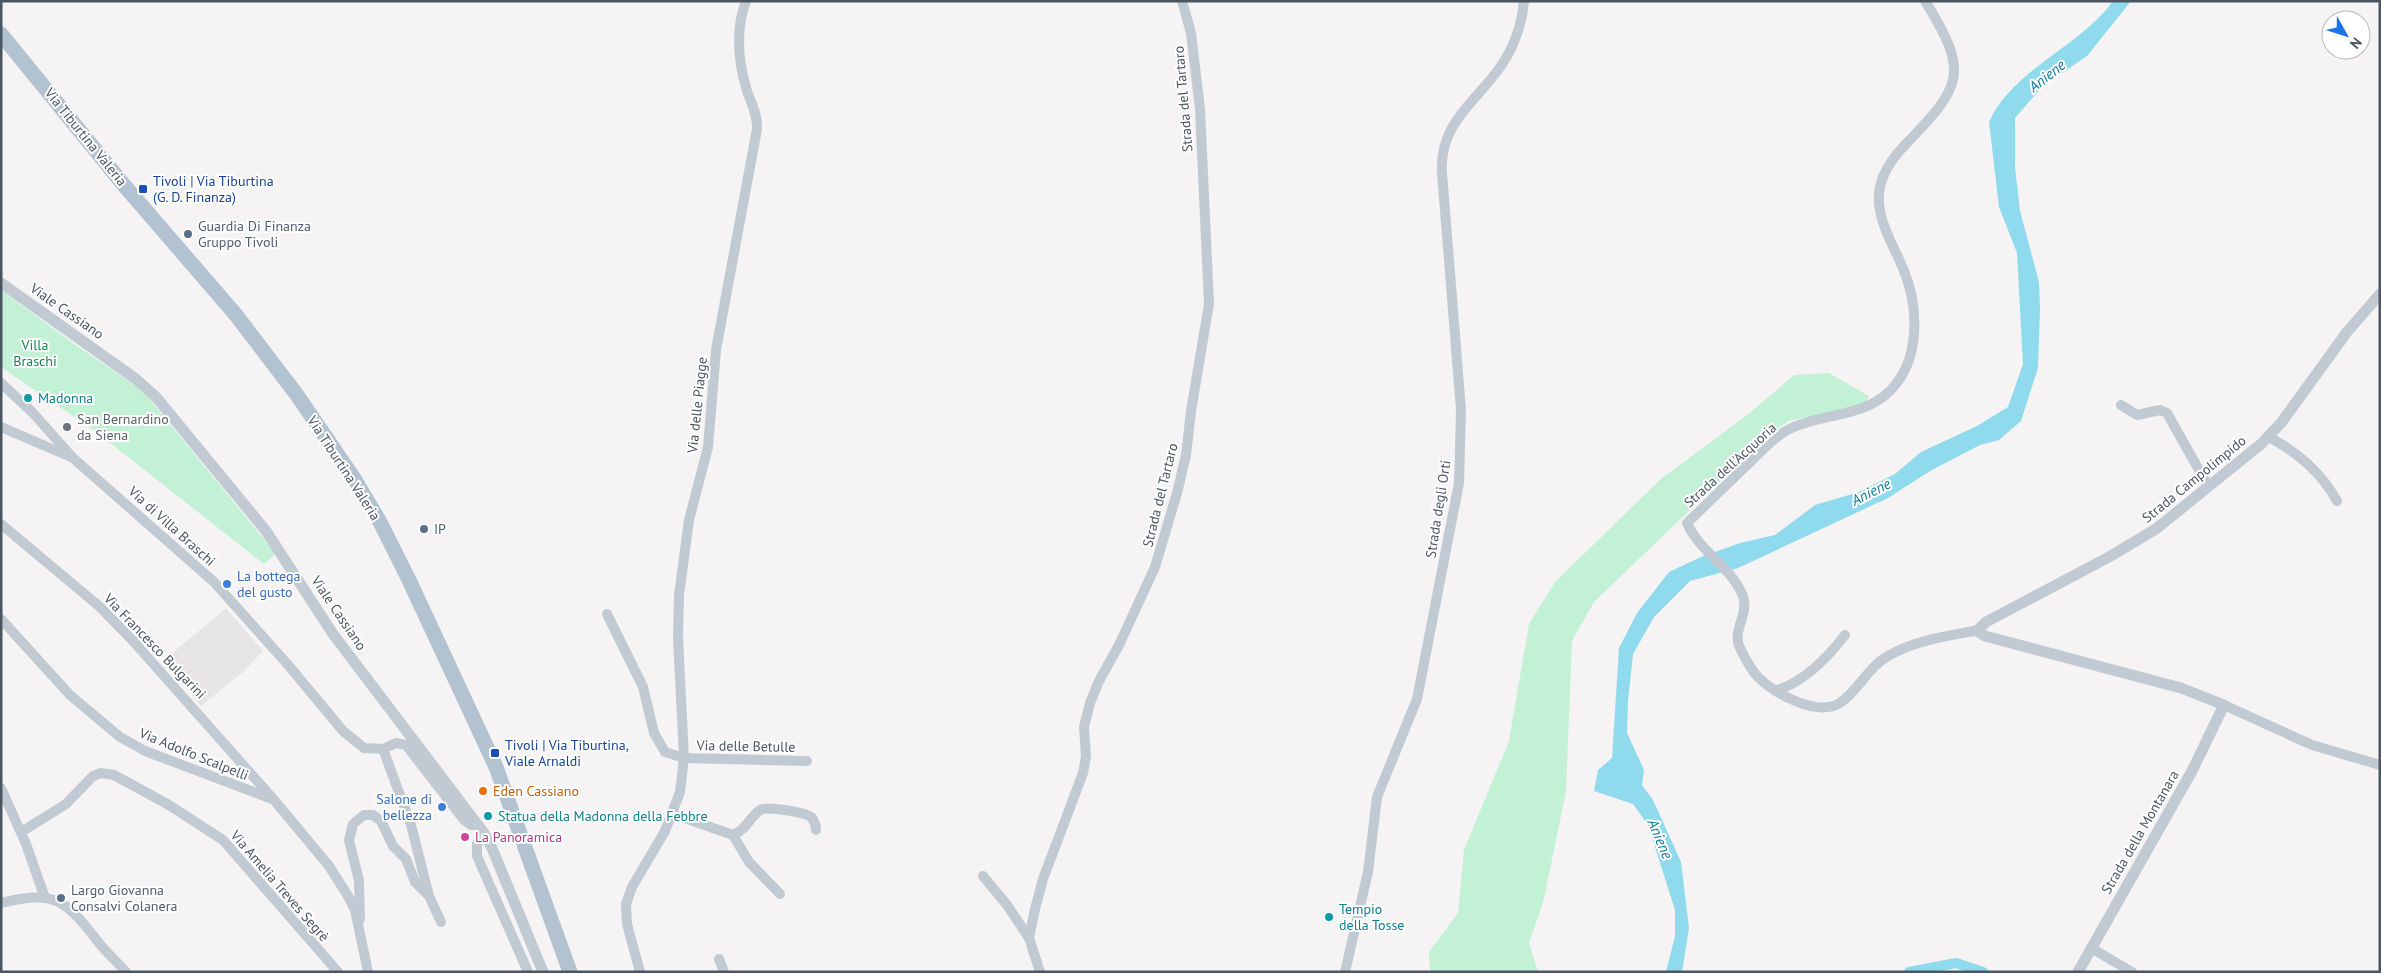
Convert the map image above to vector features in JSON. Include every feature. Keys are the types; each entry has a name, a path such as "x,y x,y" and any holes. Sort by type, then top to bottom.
{"main road":[{"name":"Via Tiburtina Valeria","path":"1,34 123,184 236,315 296,395 355,480 380,522 409,580 496,767 570,972"}],"street":[{"name":"Via delle Piagge","path":"640,972 635,946 627,924 626,904 632,887 652,856 673,814 680,792 684,758 678,638 679,594 690,520 709,440 716,350 757,129 757,117 745,85 739,51 739,23 746,1"},
{"name":"Strada del Tartaro","path":"1029,938 1040,888 1084,769 1084,727 1090,704 1099,681 1119,645 1156,567 1186,455 1191,412 1209,304 1200,109 1191,33 1182,1"},
{"name":"Strada degli Orti","path":"1345,972 1368,872 1376,800 1417,699 1459,484 1461,410 1442,151 1455,123 1496,73 1510,52 1520,25 1524,1"},
{"name":"Strada dell'Acquoria","path":"1777,690 1755,673 1738,645 1737,635 1745,600 1739,587 1701,545 1687,522 1775,438 1795,426 1838,416 1875,403 1895,386 1907,365 1912,342 1911,292 1904,270 1883,224 1879,198 1882,180 1891,162 1939,110 1947,98 1953,82 1954,66 1950,45 1925,1"},
{"name":"Viale Cassiano","path":"1,283 136,379 156,397 266,531 333,634 481,829 492,848 543,972"},
{"name":"Strada Campolimpido","path":"1979,630 1986,622 2152,532 2182,510 2208,486 2269,437 2344,337 2380,294"},
{"name":"Via di Villa Braschi","path":"1,384 33,413 73,458 214,582 289,666 343,731 364,748 383,749 396,743 406,746 464,820 481,829"},
{"path":"2121,405 2137,415 2160,410 2167,413 2208,486"},
{"path":"1,427 73,458"},
{"path":"2269,437 2293,451 2312,467 2325,481 2337,501"},
{"name":"Via Francesco Bulgarini","path":"1,524 24,546 100,608 134,642 275,800 335,873 350,898 359,925"},
{"path":"1,535 24,546"},
{"path":"607,614 643,687 656,740 668,754 684,758"},
{"name":"Via Adolfo Scalpelli","path":"1,619 70,695 120,737 145,751 275,800"},
{"path":"1777,690 1810,707 1831,706 1846,698 1872,668 1890,654 1924,642 1979,630 1985,636 2181,688 2224,705 2312,745 2380,765"},
{"path":"1777,690 1791,684 1823,660 1845,635"},
{"name":"Strada della Montanara","path":"2078,972 2195,765 2224,705"},
{"path":"383,749 412,825 429,896 440,922"},
{"name":"Via delle Betulle","path":"684,758 807,761"},
{"name":"Via Amelia Treves Segrè","path":"21,832 66,804 93,776 101,773 114,775 169,805 223,840 338,972"},
{"path":"1,788 21,832 45,898"},
{"path":"733,835 744,829 758,812 766,809 808,815 815,822 816,830"},
{"path":"673,814 733,835 750,862 780,894"},
{"path":"368,972 359,925 361,904 359,880 349,840 352,826 362,816 373,815 381,821 394,846 406,859 415,882 429,896"},
{"path":"481,829 477,844 478,856 528,972"},
{"path":"983,876 1007,905 1029,938 1040,972"},
{"path":"1,903 32,897 45,898 62,903 74,912 103,948 126,972"},
{"path":"2092,948 2132,972"},
{"path":"719,959 724,972"}],"shaded area":[{"path":"226,608 263,651 243,672 201,706 163,661"}],"green space":[{"name":"Villa Braschi","path":"1,290 77,346 142,390 276,554 264,564 95,431 1,367"},
{"path":"1829,373 1869,396 1864,406 1788,421 1764,439 1594,602 1572,641 1566,791 1544,899 1529,943 1538,972 1430,972 1429,952 1458,913 1464,850 1509,741 1529,624 1555,582 1662,478 1750,413 1794,375"}],"water":[{"name":"Aniene","path":"2113,1 2131,1 2087,56 2043,86 2015,118 2015,167 2020,211 2039,282 2040,308 2038,368 2021,421 1999,440 1980,445 1930,471 1888,498 1738,568 1690,581 1654,617 1633,654 1627,733 1644,770 1642,785 1653,800 1681,862 1689,928 1682,972 1666,972 1675,936 1675,910 1648,825 1633,804 1594,791 1598,770 1612,758 1619,648 1637,613 1669,572 1701,557 1740,543 1775,535 1815,505 1859,492 1895,474 1921,452 1977,426 2008,407 2023,364 2017,253 1999,207 1989,122 2000,103 2014,87 2083,32"}],"waterway":[{"path":"1909,972 1956,963 1983,972"}],"place":[{"name":"Tivoli | Via Tiburtina (G. D. Finanza)","path":"143,189"},
{"name":"Guardia Di Finanza Gruppo Tivoli","path":"188,234"},
{"name":"Madonna","path":"28,398"},
{"name":"San Bernardino da Siena","path":"67,427"},
{"name":"IP","path":"424,529"},
{"name":"La bottega del gusto","path":"227,584"},
{"name":"Tivoli | Via Tiburtina, Viale Arnaldi","path":"495,753"},
{"name":"Eden Cassiano","path":"483,791"},
{"name":"Salone di bellezza","path":"442,807"},
{"name":"Statua della Madonna della Febbre","path":"488,816"},
{"name":"La Panoramica","path":"465,837"},
{"name":"Largo Giovanna Consalvi Colanera","path":"61,898"},
{"name":"Tempio della Tosse","path":"1329,917"}]}
